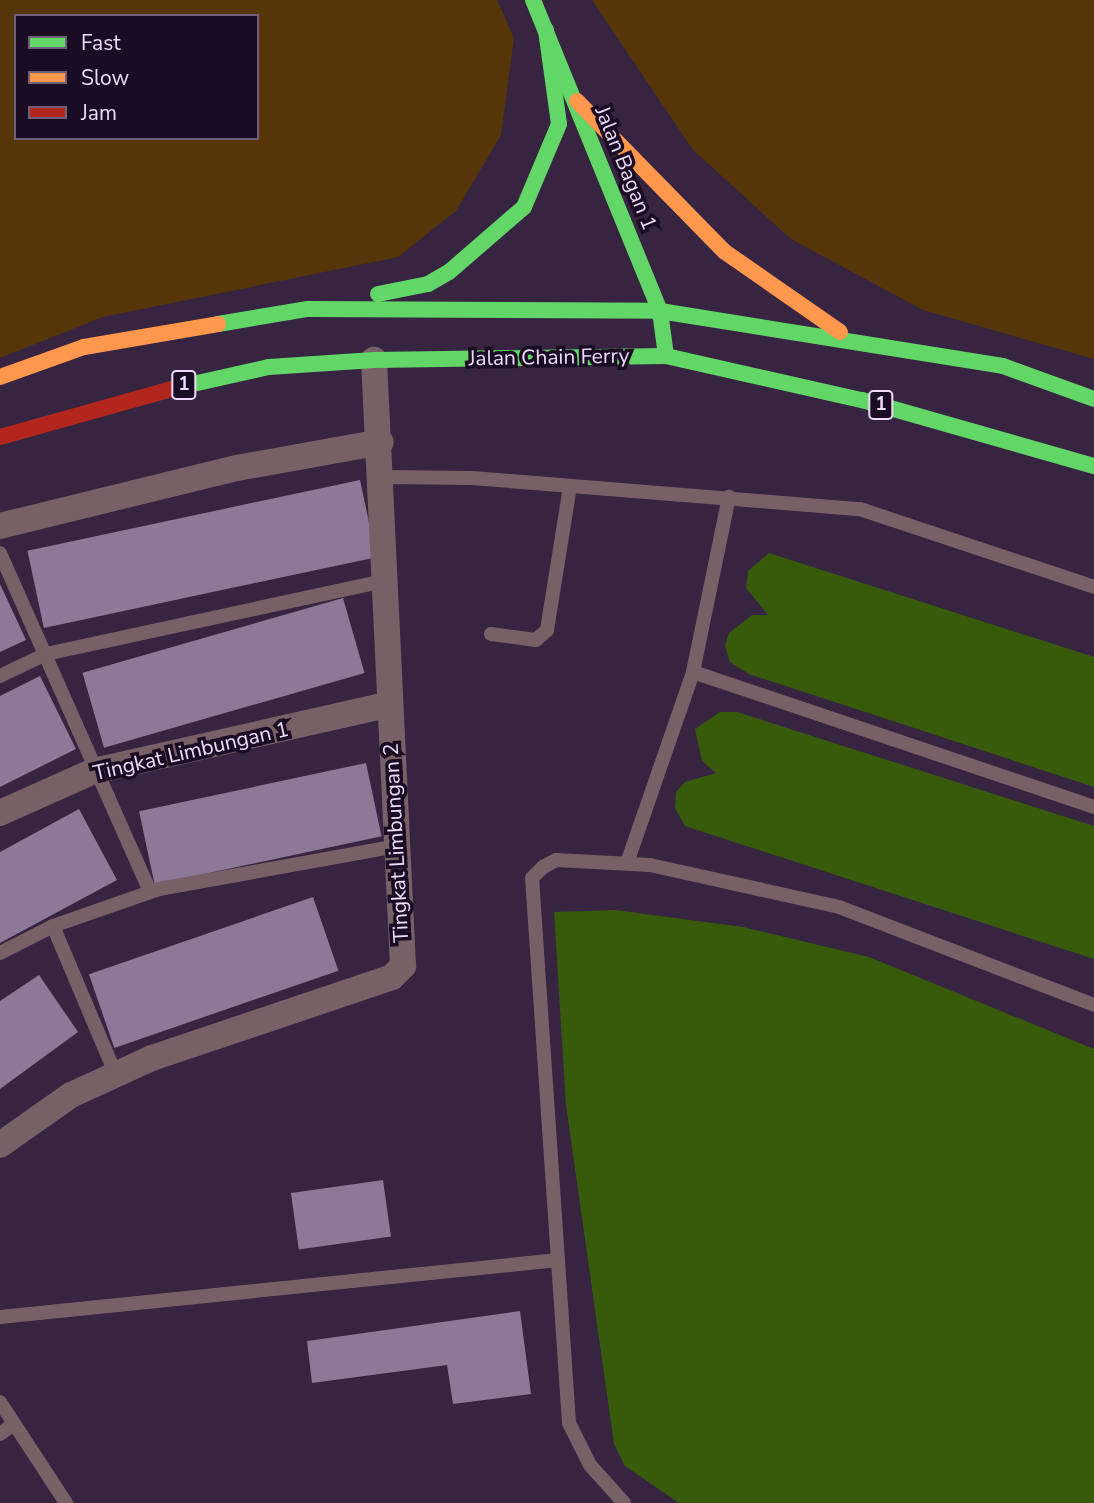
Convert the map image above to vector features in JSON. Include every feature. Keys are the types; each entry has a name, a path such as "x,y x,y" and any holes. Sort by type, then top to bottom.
{"main road":[{"name":"Jalan Bagan 1","path":"533,0 577,101 660,311 666,356"},
{"path":"0,377 84,347 308,309 428,284 471,256 524,207 559,124 546,30"},
{"path":"577,101 724,252 848,337"},
{"path":"308,309 660,311 848,337 1003,366 1094,399"},
{"name":"Jalan Chain Ferry","path":"0,437 57,416 235,373 374,360 666,356 862,400 1094,466"}],"street":[{"name":"Tingkat Limbungan 2","path":"0,1144 71,1096 116,1074 392,977 403,966 398,846 387,705 388,580 374,360"},
{"path":"0,526 237,468 381,442"},
{"name":"Tingkat Limbungan 1","path":"0,813 94,771 387,705"}],"lane":[{"path":"383,477 570,486 860,509 1094,587"},
{"path":"491,634 536,640 547,630 570,486"},
{"path":"729,497 694,672 627,863 650,865 839,907 1094,1005"},
{"path":"0,553 46,654 94,771 150,892"},
{"path":"0,676 46,654 388,580"},
{"path":"694,672 1094,807"},
{"path":"0,953 53,926 150,892 398,846"},
{"path":"624,1503 590,1465 569,1423 532,878 556,860 650,865"},
{"path":"53,926 116,1074"},
{"path":"0,1317 558,1260"},
{"path":"0,1402 66,1503"},
{"path":"0,1433 14,1424"}],"shaded area":[{"path":"0,0 497,0 514,38 501,135 456,211 398,257 103,317 0,358"},
{"path":"592,0 1094,0 1094,359 923,310 791,239 693,150"},
{"path":"769,553 1094,657 1094,787 749,674 730,662 725,646 729,633 752,615 768,615 746,588 748,571"},
{"path":"720,712 737,712 1094,826 1094,959 685,826 675,808 676,792 685,782 716,773 702,761 695,729"},
{"path":"615,910 743,927 869,957 1094,1049 1094,1503 679,1503 625,1466 614,1444 566,1105 554,912"}],"building":[{"path":"360,480 376,557 44,628 27,551"},
{"path":"0,584 26,640 0,652"},
{"path":"343,598 364,673 104,748 82,673"},
{"path":"40,676 76,749 0,787 0,696"},
{"path":"366,763 382,836 155,885 139,811"},
{"path":"79,809 117,880 0,943 0,852"},
{"path":"313,897 338,971 114,1048 89,974"},
{"path":"39,975 78,1032 0,1089 0,1001"},
{"path":"383,1180 391,1236 299,1249 291,1193"},
{"path":"520,1311 531,1394 453,1404 447,1365 312,1383 307,1341"}],"traffic: fast":[{"path":"533,0 660,311 666,356"},
{"path":"378,294 428,284 449,272 524,207 559,124 546,30"},
{"path":"218,324 308,309 660,311 1003,366 1094,399"},
{"path":"175,388 269,367 374,360 666,356 862,400 1094,466"}],"traffic: slow":[{"path":"577,101 725,252 840,332"},
{"path":"0,377 84,347 218,324"}],"traffic: jam":[{"path":"0,437 175,388"}]}
